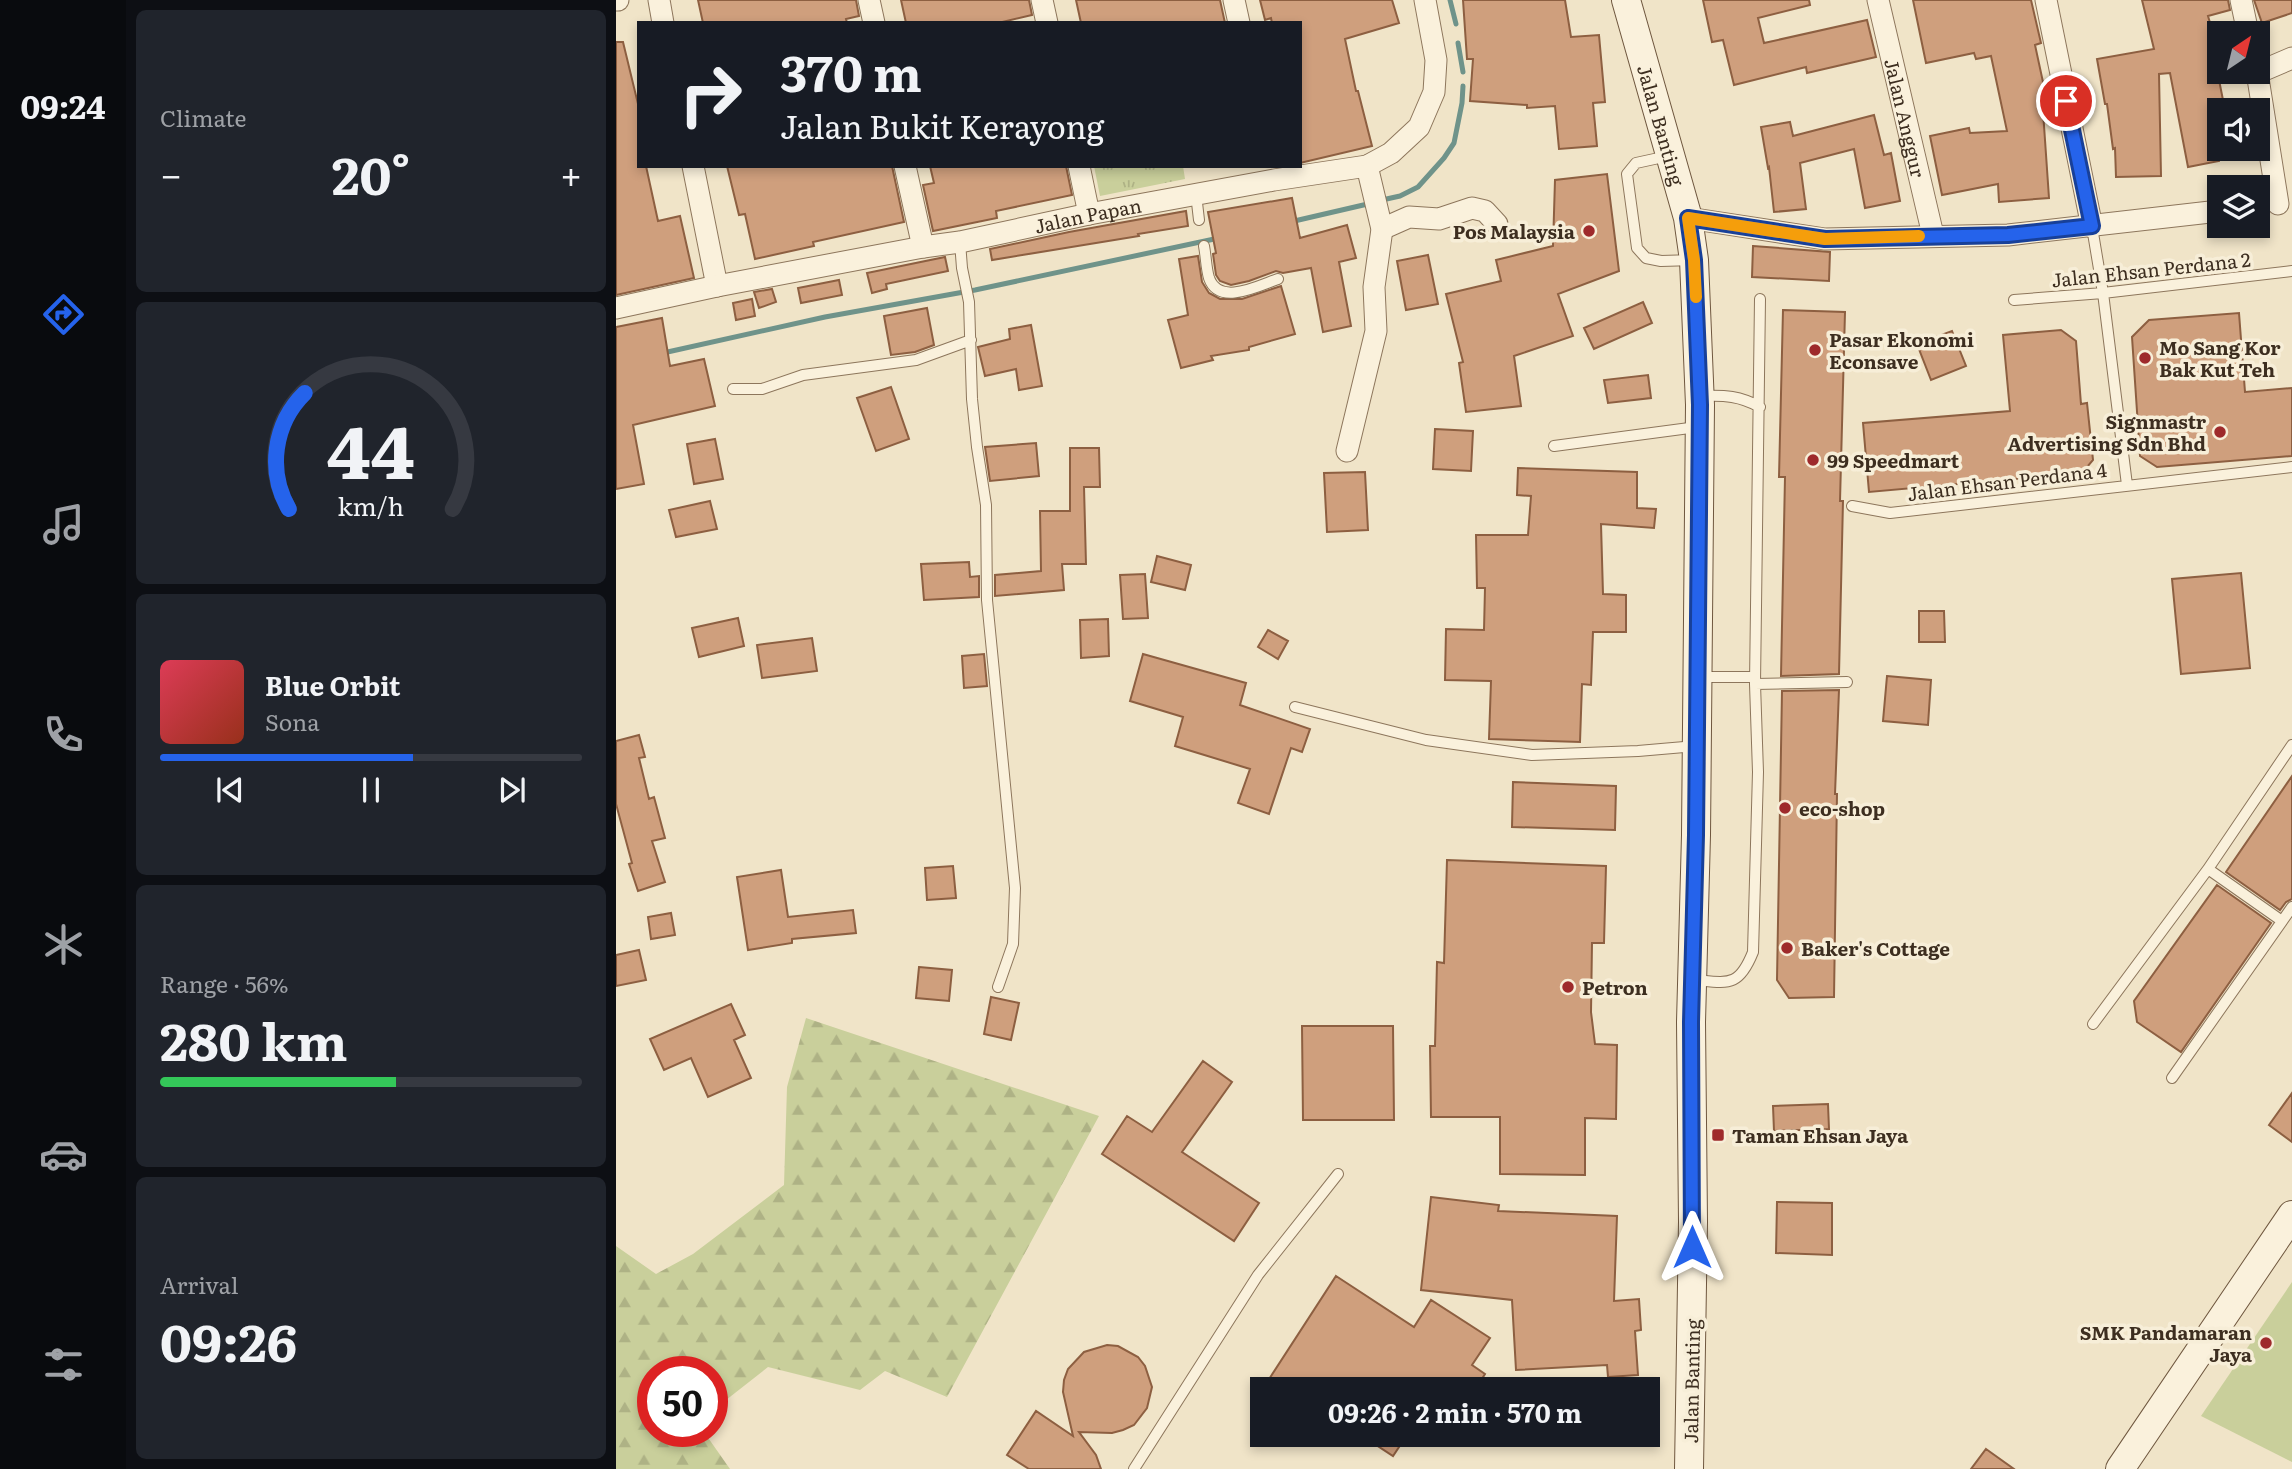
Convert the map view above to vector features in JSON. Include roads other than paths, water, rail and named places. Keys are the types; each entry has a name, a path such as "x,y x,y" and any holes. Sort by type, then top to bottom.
{"main road":[{"name":"Jalan Banting","path":"1626,0 1688,218 1694,260 1700,396 1689,1469"},
{"path":"2120,1469 2292,1215"}],"street":[{"path":"659,0 663,21"},
{"path":"869,0 874,21"},
{"path":"1042,0 1047,21"},
{"path":"1234,0 1239,21"},
{"name":"Jalan Papan","path":"616,308 1196,194 1272,173 1369,176 1419,127 1434,92 1437,60 1426,0"},
{"name":"Jalan Anggur","path":"1878,0 1933,235"},
{"path":"2046,0 2092,226"},
{"path":"2241,0 2245,21"},
{"path":"2270,67 2292,58"},
{"path":"2259,84 2276,204"},
{"path":"693,168 718,286"},
{"path":"905,168 923,247"},
{"path":"1079,168 1089,214"},
{"path":"1347,451 1376,331 1374,286 1380,221 1369,176"},
{"path":"1380,221 1409,217 1439,219 1472,208 1485,211 1497,224"},
{"path":"1688,218 1825,239 2008,235 2207,212"}],"lane":[{"path":"1671,156 1636,163 1626,174 1637,248 1646,258 1661,261 1694,260"},
{"path":"1196,194 1199,220"},
{"path":"2092,226 2127,485"},
{"path":"960,242 971,340 976,447 986,505 988,600 1015,888 1013,944 998,987"},
{"path":"1204,246 1210,281 1225,293 1244,291 1278,279"},
{"name":"Jalan Ehsan Perdana 2","path":"2014,300 2103,293 2292,271"},
{"path":"1692,980 1735,980 1746,970 1753,952 1758,772 1755,680 1760,299"},
{"path":"733,389 762,389 803,375 916,360 971,340"},
{"path":"1700,396 1726,394 1746,399 1760,407"},
{"path":"1554,446 1700,426"},
{"name":"Jalan Ehsan Perdana 4","path":"1852,506 1890,513 2292,467"},
{"path":"1698,677 1847,682"},
{"path":"1295,707 1426,740 1532,755 1696,746"},
{"path":"2093,1024 2208,869 2292,745"},
{"path":"2208,869 2282,921"},
{"path":"2172,1077 2292,907"},
{"path":"1134,1469 1258,1275 1338,1174"}],"waterway":[{"path":"1450,0 1456,24"},
{"path":"1458,43 1463,72"},
{"path":"1382,200 1400,196 1418,187 1444,158 1454,143 1463,86"},
{"path":"1290,222 1372,203"},
{"path":"663,353 825,317 975,290 1219,238"}],"place":[{"name":"Pos Malaysia","path":"1589,231"},
{"name":"Pasar Ekonomi Econsave","path":"1815,350"},
{"name":"Mo Sang Kor Bak Kut Teh","path":"2145,358"},
{"name":"Signmastr Advertising Sdn Bhd","path":"2220,432"},
{"name":"99 Speedmart","path":"1813,460"},
{"name":"eco-shop","path":"1785,808"},
{"name":"Baker's Cottage","path":"1787,948"},
{"name":"Petron","path":"1568,987"},
{"name":"Taman Ehsan Jaya","path":"1718,1135"},
{"name":"SMK Pandamaran Jaya","path":"2266,1343"}]}
